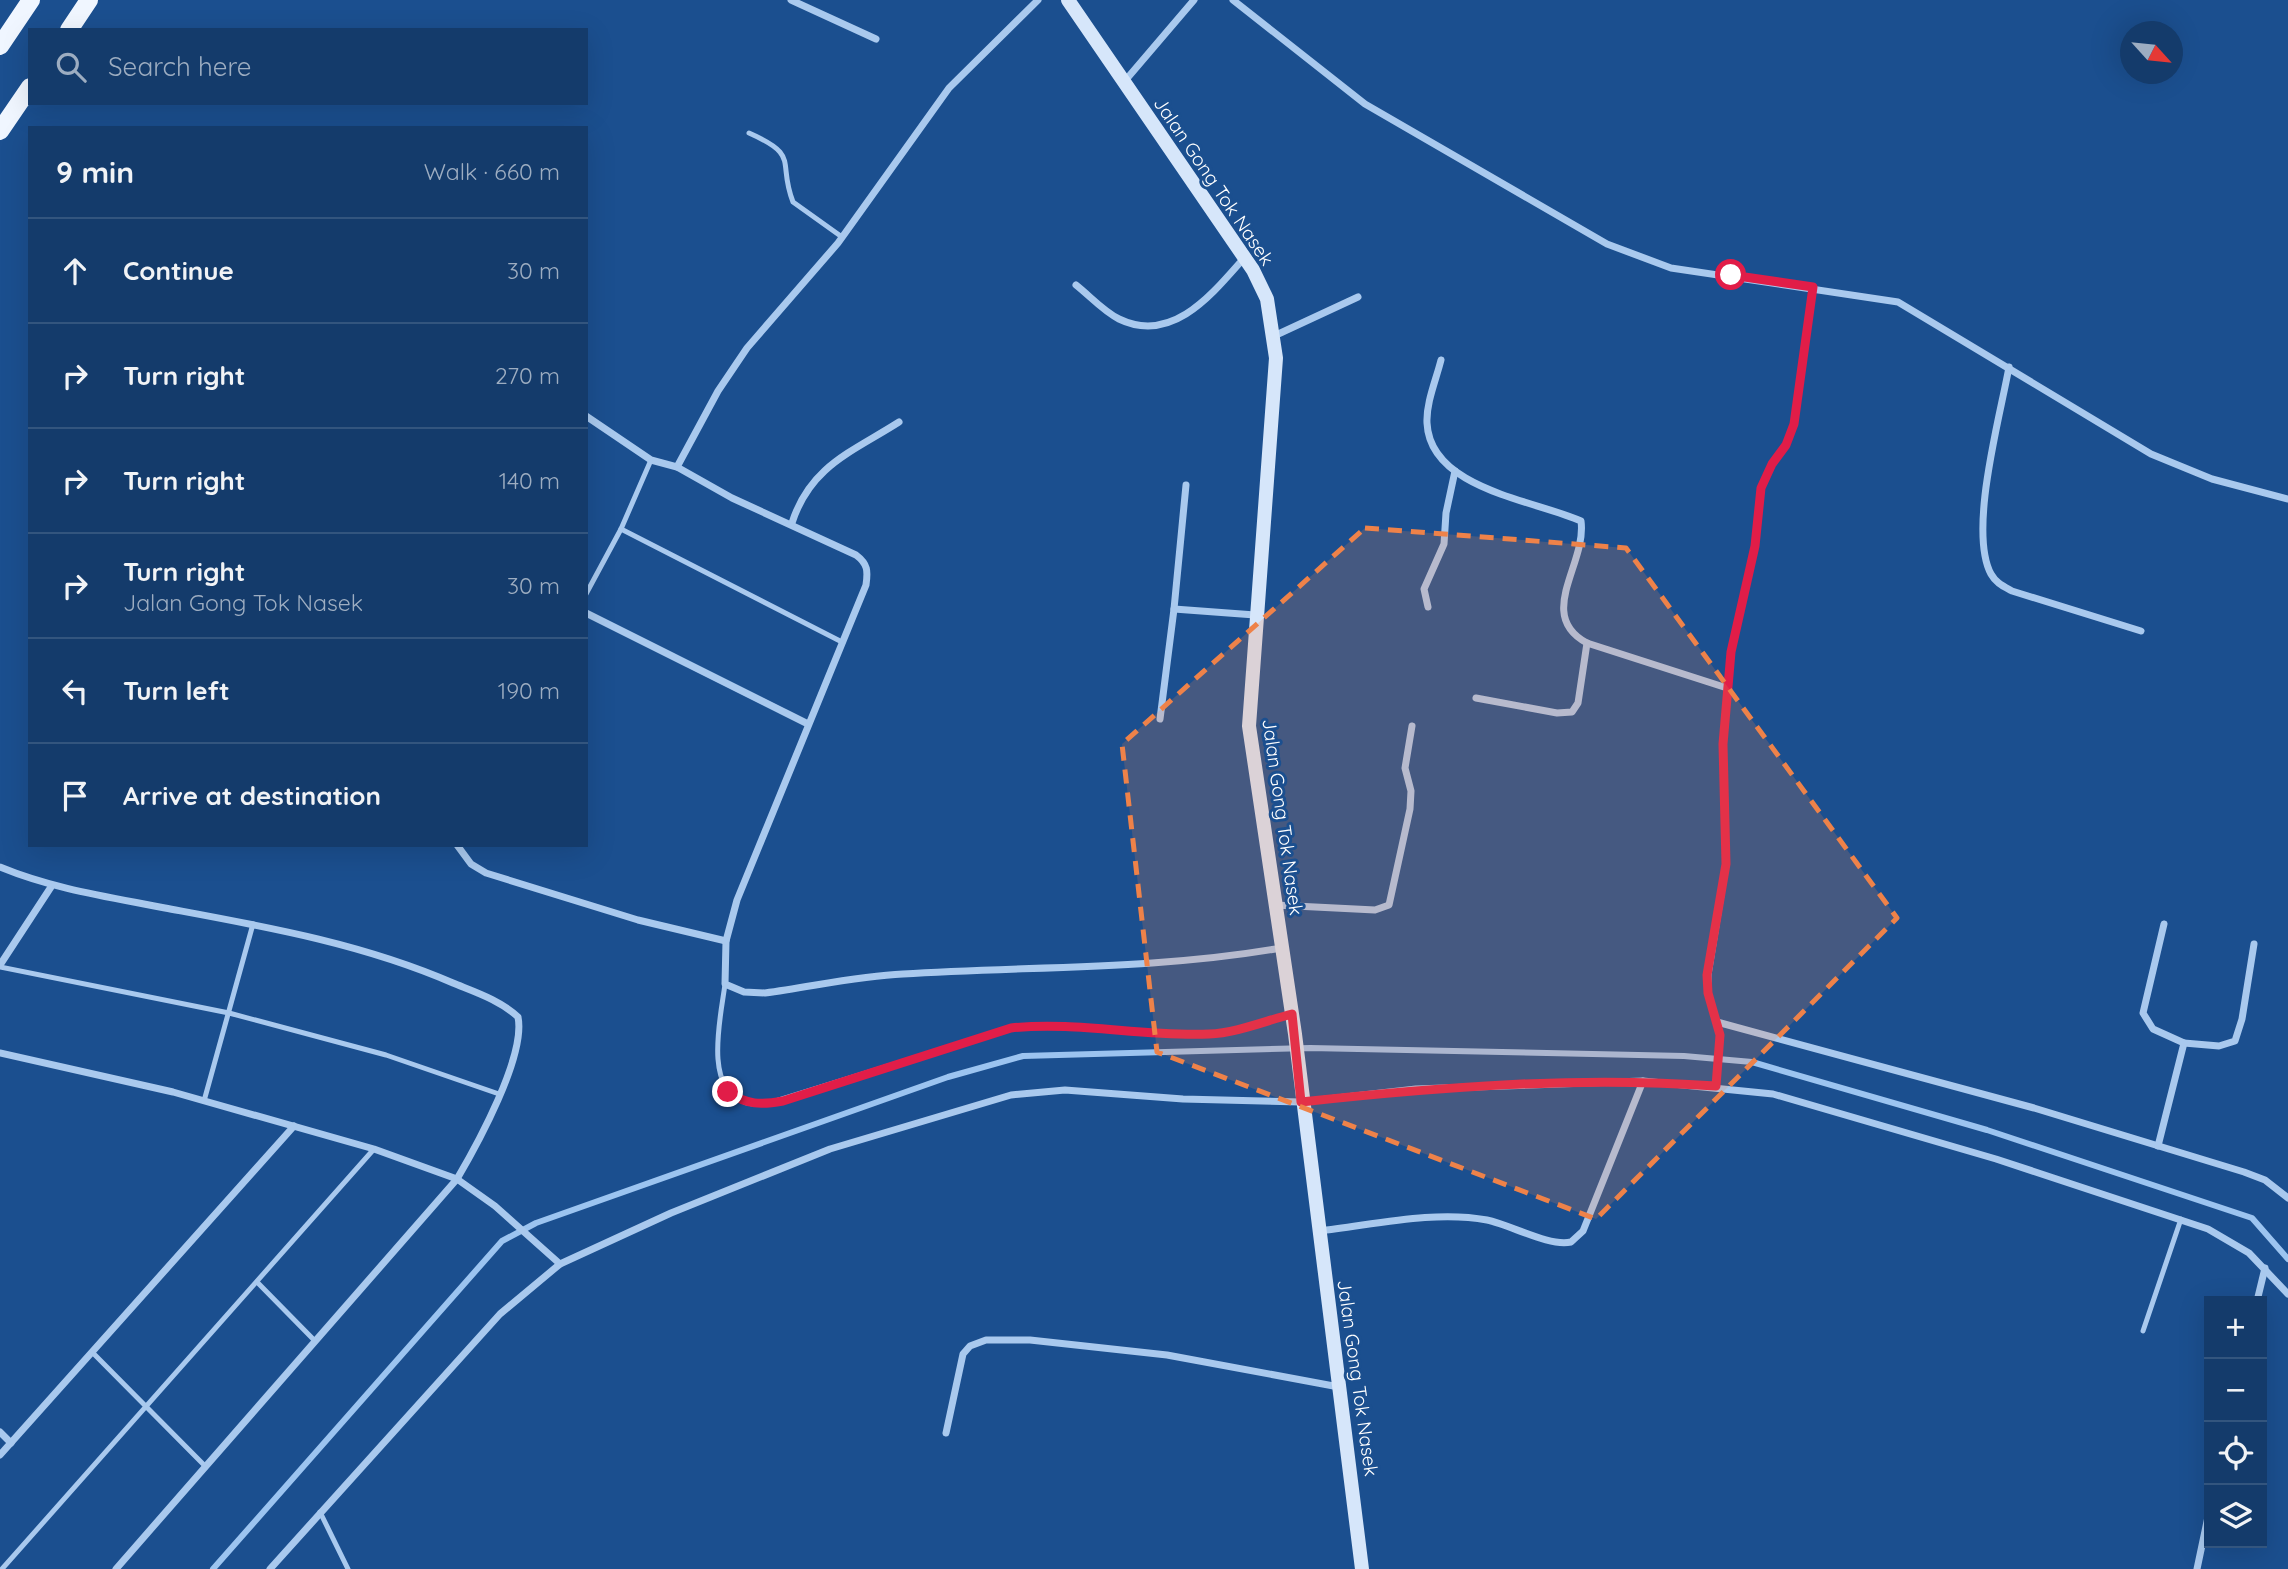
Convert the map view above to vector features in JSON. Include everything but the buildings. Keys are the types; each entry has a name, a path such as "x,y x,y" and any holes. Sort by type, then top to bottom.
{"main road":[{"path":"0,46 32,0"},
{"path":"70,28 89,0"},
{"name":"Jalan Gong Tok Nasek","path":"1068,0 1245,257 1266,299 1274,336 1276,358 1255,615 1249,726 1292,1014 1362,1569"},
{"path":"0,131 28,90"}],"street":[{"path":"791,0 876,39"},
{"path":"677,467 738,359 842,237 948,88 1038,0"},
{"path":"1124,83 1194,0"},
{"path":"1233,0 1365,104 1607,244 1671,268 1813,287 1898,302 2177,466 2236,487 2288,499"},
{"path":"1076,285 1117,318 1132,324 1156,326 1195,309 1245,257"},
{"path":"1717,1083 1720,1035 1708,993 1707,975 1726,864 1723,756 1727,688 1738,612 1755,546 1761,488 1772,464 1786,445 1794,424 1813,287"},
{"path":"1274,336 1358,297"},
{"path":"1441,360 1427,423 1433,450 1455,471 1523,503 1581,521 1563,620 1568,630 1587,643 1727,688"},
{"path":"2009,367 1982,522 1983,551 1991,574 2011,591 2141,631"},
{"path":"588,417 651,460 677,467 732,498 792,523 866,563 866,585 737,900 726,941 725,984 744,992 765,993 900,974 1119,966 1224,958 1281,948"},
{"path":"792,523 802,495 815,476 899,422"},
{"path":"1428,607 1424,589 1444,544 1446,513 1455,471"},
{"path":"1160,719 1186,485"},
{"path":"1174,609 1255,615"},
{"path":"588,614 808,724"},
{"path":"1476,698 1558,713 1572,712 1578,703 1587,643"},
{"path":"1274,905 1382,910 1390,905 1410,809 1411,791 1405,768 1412,726"},
{"path":"458,847 471,864 486,873 638,920 726,941"},
{"path":"0,867 51,887 253,925 370,953 432,974 511,1010 518,1017 520,1028 499,1094 483,1133 457,1179 116,1569"},
{"path":"0,966 51,887"},
{"path":"2164,924 2143,1013 2153,1029 2184,1042 2219,1046 2235,1041 2242,1019 2254,944"},
{"path":"1717,1022 2034,1108 2244,1172 2265,1180 2288,1198"},
{"path":"2158,1146 2184,1042"},
{"path":"0,1054 204,1101 374,1149 457,1179 495,1206 560,1264"},
{"path":"1319,1231 1453,1216 1488,1220 1553,1241 1571,1242 1583,1231 1643,1081"},
{"path":"270,1569 500,1314 560,1264 659,1218 830,1149 1011,1095 1065,1090 1183,1099 1643,1081 1717,1083 1786,1098 1996,1158 2181,1219 2236,1243 2265,1268 2288,1294"},
{"path":"0,1455 294,1126"},
{"path":"2258,1296 2265,1268"},
{"path":"946,1433 963,1353 970,1346 986,1340 1030,1340 1167,1355 1340,1387"},
{"path":"0,1432 11,1443"},
{"path":"2197,1569 2204,1536"}],"lane":[{"path":"749,133 781,151 786,161 793,202 842,237"},
{"path":"588,590 621,529 651,460"},
{"path":"621,529 842,642"},
{"path":"204,1101 253,925"},
{"path":"0,966 229,1013 386,1055 499,1094"},
{"path":"725,984 718,1072 728,1092 744,1103 766,1104 1011,1028 1047,1024 1155,1033 1211,1034 1292,1014"},
{"path":"2,1569 374,1149"},
{"path":"2143,1331 2181,1219"},
{"path":"257,1282 316,1341"},
{"path":"92,1352 148,1405 206,1466"},
{"path":"320,1512 348,1569"}],"highlighted area":[{"path":"1365,528 1626,548 1897,918 1596,1219 1157,1052 1122,744"}],"waterway":[{"path":"213,1569 502,1241 536,1223 948,1077 1023,1056 1310,1048 1684,1056 1752,1062 1987,1130 2252,1218 2288,1259"}],"route":[{"path":"728,1092 744,1103 766,1104 783,1101 966,1040 1011,1028 1047,1024 1155,1033 1211,1034 1292,1014 1301,1102 1416,1089 1513,1084 1643,1081 1716,1086 1720,1035 1708,993 1707,975 1726,864 1723,744 1731,652 1755,546 1761,488 1765,475 1786,445 1794,424 1813,287 1731,275"}]}
